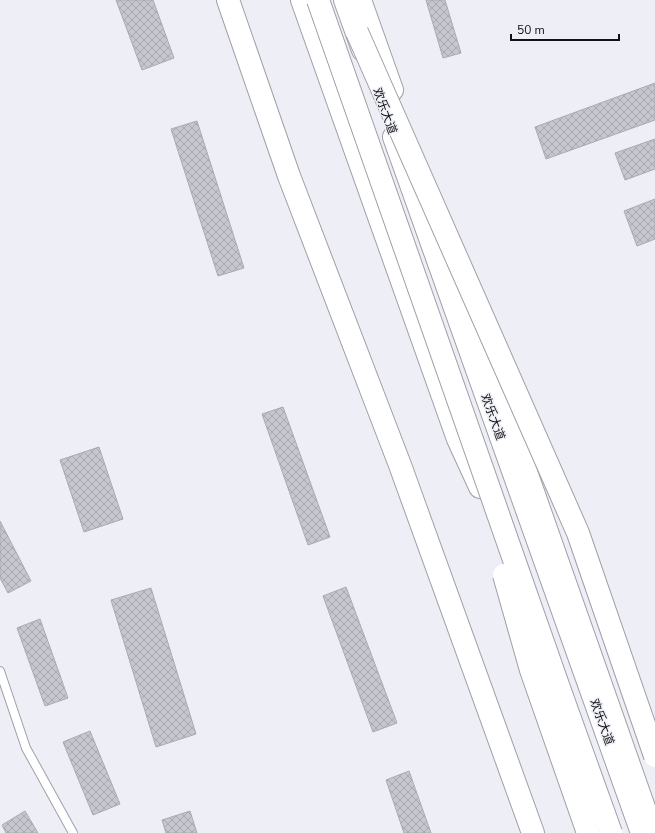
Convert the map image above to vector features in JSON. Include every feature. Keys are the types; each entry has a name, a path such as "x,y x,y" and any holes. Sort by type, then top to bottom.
{"main road":[{"path":"228,0 289,176 400,465 533,833"},
{"name":"欢乐大道","path":"302,0 458,439 562,670 619,833"},
{"path":"318,0 558,688 611,833"},
{"name":"欢乐大道","path":"345,0 642,833"},
{"name":"欢乐大道","path":"360,0 654,833"},
{"path":"357,32 578,533 655,756"},
{"path":"440,349 531,670 588,833"}],"lane":[{"path":"0,671 26,748 73,833"}],"building":[{"path":"116,0 153,0 174,58 142,70"},
{"path":"426,0 445,0 461,53 443,58"},
{"path":"655,83 655,120 546,159 535,127"},
{"path":"197,121 244,268 218,276 171,129"},
{"path":"655,139 655,169 625,180 615,153"},
{"path":"655,199 655,239 637,246 624,211"},
{"path":"283,407 330,537 308,545 262,414"},
{"path":"99,447 123,519 84,532 60,460"},
{"path":"0,521 31,581 8,593 0,578"},
{"path":"346,587 397,723 373,732 323,596"},
{"path":"151,588 196,734 156,747 111,600"},
{"path":"40,619 68,698 45,706 17,628"},
{"path":"90,731 120,804 93,815 63,742"},
{"path":"409,771 431,833 404,833 386,780"},
{"path":"25,811 38,833 6,833 2,825"},
{"path":"190,811 197,833 166,833 162,820"}]}
